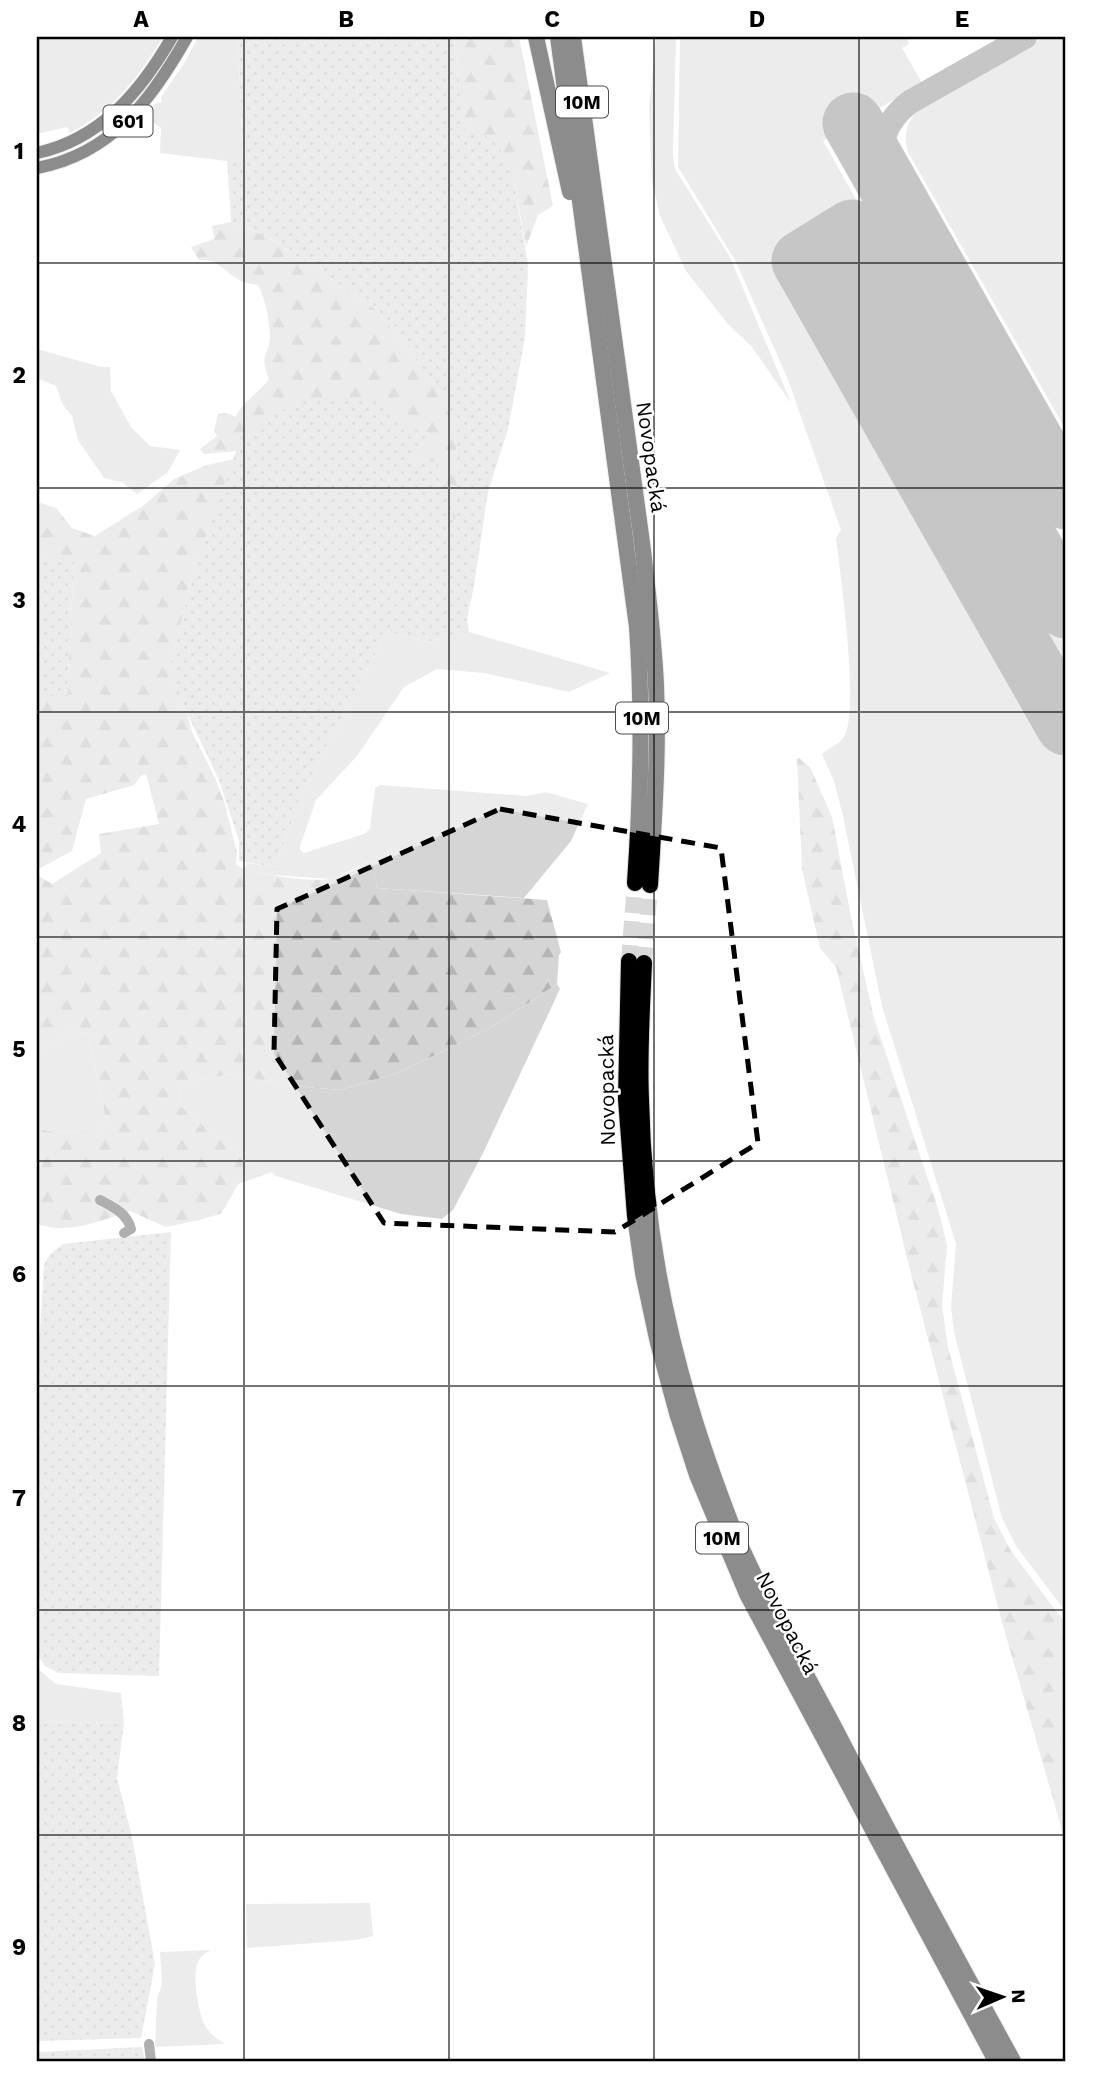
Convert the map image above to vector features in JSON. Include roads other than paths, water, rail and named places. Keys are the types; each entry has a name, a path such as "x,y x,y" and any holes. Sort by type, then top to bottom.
{"highway":[{"name":"10M","path":"536,37 593,294"},
{"name":"Novopacká","path":"558,37 628,552 641,685 642,884 657,738 656,685 643,550 573,37"},
{"name":"Novopacká","path":"996,2061 752,1604 697,1475 658,1343 643,1273 635,1216 626,1099 636,962 640,1099 649,1214 672,1339 708,1462 733,1526 785,1636 1013,2061"}],"main road":[{"name":"601","path":"37,153 69,143 110,118 142,84 172,37"},
{"name":"601","path":"37,167 81,153 119,129 146,102 187,37"}],"street":[{"path":"100,1200 118,1210 128,1220 131,1229 124,1233"},
{"path":"149,2044 151,2061"}],"tunnel":[{"path":"629,961 635,883"},
{"path":"644,963 650,885"}]}
